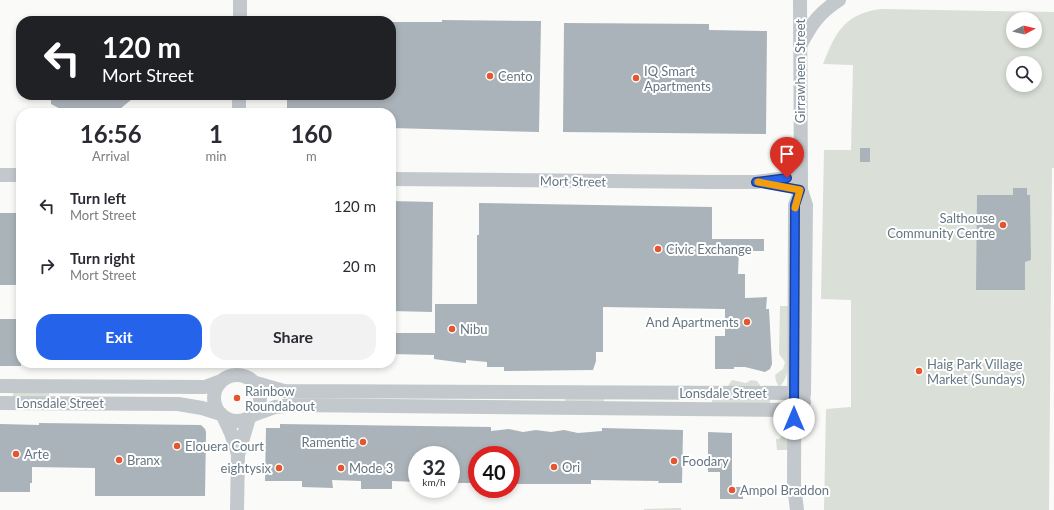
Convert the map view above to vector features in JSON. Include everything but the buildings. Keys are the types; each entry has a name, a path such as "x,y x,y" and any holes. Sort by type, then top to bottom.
{"street":[{"path":"240,0 240,16"},
{"name":"Girrawheen Street","path":"797,508 803,486 797,402 806,205 800,190 800,0"},
{"path":"800,44 812,23 823,11 839,0"},
{"path":"0,175 16,175"},
{"name":"Mort Street","path":"396,179 756,182 801,176"},
{"name":"Mort Street","path":"756,182 800,190"},
{"path":"228,368 216,389 214,397 217,409 222,415 231,433 238,455"},
{"path":"222,415 236,421 251,416 257,410 260,402 260,390 247,368"},
{"path":"222,380 230,375 238,374 246,376 254,382"},
{"name":"Lonsdale Street","path":"0,386 205,387 222,380"},
{"name":"Lonsdale Street","path":"254,382 284,391 594,393 797,402"},
{"name":"Lonsdale Street","path":"119,386 119,404"},
{"path":"365,391 365,406"},
{"path":"482,392 482,407"},
{"path":"594,393 594,408"},
{"name":"Lonsdale Street","path":"251,416 284,406 594,408 797,402"},
{"name":"Lonsdale Street","path":"0,403 178,404 210,409 222,415"},
{"path":"237,510 238,455 251,416"}],"shaded area":[{"path":"881,9 1054,12 1054,168 1052,168 1049,510 824,510 826,409 851,407 851,300 821,299 824,150 851,150 853,65 823,64 837,34 843,26 858,15 868,11"},
{"path":"780,306 790,306 791,349 788,371 779,387 775,375 783,369 785,362 779,354"},
{"path":"732,380 746,383 751,380 757,381 760,385 759,389 728,386"},
{"path":"13,391 49,392 49,400 13,400"},
{"path":"565,395 604,396 604,406 565,405"},
{"path":"712,397 770,397 770,406 712,406"},
{"path":"787,431 790,431 789,450 777,450 776,439 779,439"},
{"path":"681,508 681,510 644,510 644,509"}],"slow traffic":[{"path":"758,182 800,190 795,208"}],"place":[{"name":"Cento","path":"490,76"},
{"name":"IQ Smart Apartments","path":"636,78"},
{"name":"Salthouse Community Centre","path":"1003,225"},
{"name":"Civic Exchange","path":"658,249"},
{"name":"And Apartments","path":"747,322"},
{"name":"Nibu","path":"452,329"},
{"name":"Haig Park Village Market (Sundays)","path":"919,371"},
{"name":"Rainbow Roundabout","path":"237,398"},
{"name":"Ramentic","path":"363,442"},
{"name":"Elouera Court","path":"177,446"},
{"name":"Arte","path":"16,454"},
{"name":"Branx","path":"119,460"},
{"name":"Foodary","path":"674,461"},
{"name":"Ori","path":"554,467"},
{"name":"eightysix","path":"279,468"},
{"name":"Mode 3","path":"341,468"},
{"name":"Ampol Braddon","path":"732,490"}],"route":[{"path":"787,178 756,182 800,190 795,205 794,419"}]}
